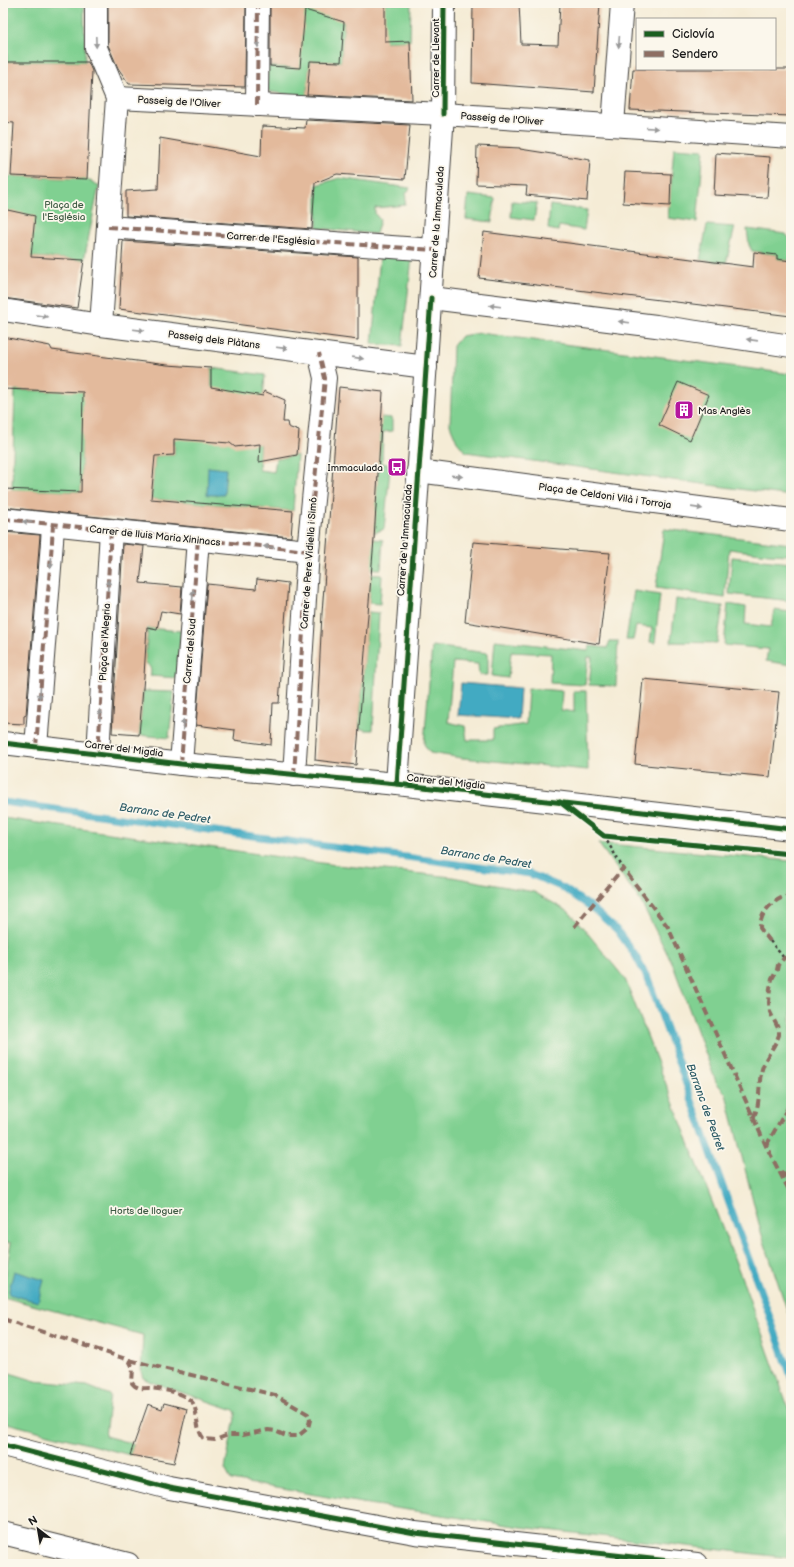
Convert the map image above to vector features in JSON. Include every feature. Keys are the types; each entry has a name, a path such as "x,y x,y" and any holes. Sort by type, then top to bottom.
{"main road":[{"path":"96,3 96,48 117,98 101,325"},
{"path":"257,105 258,3"},
{"name":"Carrer de Llevant","path":"443,114 444,3"},
{"path":"613,125 622,3"},
{"name":"Passeig de l'Oliver","path":"117,98 443,114 791,137"},
{"name":"Carrer de la Immaculada","path":"397,784 443,114"},
{"name":"Carrer de l'Església","path":"108,228 434,250"},
{"path":"431,298 656,326 791,346"},
{"name":"Passeig dels Plàtans","path":"3,310 101,325 426,367"},
{"name":"Carrer de Pere Vidiella i Simó","path":"294,775 308,551 325,378 319,353"},
{"name":"Plaça de Celdoni Vilà i Torroja","path":"418,471 791,520"},
{"name":"Carrer de lluis Maria Xininacs","path":"3,519 308,551"},
{"path":"36,747 53,524"},
{"name":"Plaça de l'Alegria","path":"98,754 111,530"},
{"name":"Carrer del Sud","path":"181,764 198,539"},
{"name":"Carrer del Migdia","path":"3,743 181,764 397,784 791,829"},
{"path":"3,1445 169,1488 415,1533 697,1564"},
{"path":"3,1533 128,1564"}],"path":[{"path":"598,831 604,836 623,868"},
{"path":"604,836 612,836"},
{"path":"770,941 784,958"}],"green space":[{"path":"5,3 84,3 85,62 7,62"},
{"path":"305,3 344,22 341,62 310,61 307,97 271,92 267,89 267,66 298,68"},
{"path":"385,3 411,3 410,41 381,42"},
{"path":"674,148 704,150 697,222 668,218"},
{"name":"Plaça de l'Església","path":"11,176 87,179 99,186 84,260 31,257 3,209 3,180"},
{"path":"339,178 410,188 406,194 405,205 375,208 375,214 380,220 376,234 317,228 317,185"},
{"path":"468,195 495,198 492,222 466,219"},
{"path":"512,201 537,203 534,220 511,217"},
{"path":"550,205 587,210 584,230 559,226 558,231 548,229"},
{"path":"707,225 735,227 726,263 700,260"},
{"path":"747,229 786,234 791,239 791,261 777,259 777,255 752,251 749,245"},
{"path":"380,256 412,258 402,346 372,344"},
{"path":"480,333 791,374 791,496 466,452 457,442 450,425 453,346 461,336"},
{"path":"211,368 265,375 260,430 259,470 274,472 276,459 297,455 293,511 151,499 155,456 174,455 175,410 212,410"},
{"path":"50,382 84,386 81,492 12,490 15,390 50,391"},
{"path":"381,417 392,418 392,431 383,432 382,463 387,464 390,469 384,529 374,533"},
{"path":"664,529 791,544 791,555 729,549 725,598 656,588"},
{"path":"374,539 383,540 381,569 325,567 326,560"},
{"path":"732,557 791,563 791,601 729,594"},
{"path":"325,573 382,575 380,604 369,603 370,587 325,584"},
{"path":"634,591 660,595 655,643 650,642 652,628 636,626 633,640 626,640"},
{"path":"676,599 723,606 717,643 671,642"},
{"path":"728,604 746,607 745,624 771,627 774,610 791,612 791,665 766,661 768,649 724,645"},
{"path":"368,612 379,613 373,730 359,728"},
{"path":"148,628 181,631 176,678 150,676 150,668 142,660 145,660"},
{"path":"495,640 588,651 590,646 607,648 610,641 618,641 616,686 589,685 592,657 588,657 585,685 550,683 551,654 511,652 508,678 492,676"},
{"path":"432,646 488,653 488,675 479,675 478,664 453,662 448,722 465,726 467,740 493,740 493,729 526,724 528,688 562,691 561,710 574,712 574,691 586,691 588,770 462,758 430,753 424,744"},
{"path":"143,691 174,692 169,738 139,735"},
{"name":"Horts de lloguer","path":"3,818 336,865 452,877 534,892 569,912 625,979 741,1276 791,1415 791,1558 521,1527 362,1503 231,1480 225,1469 236,1413 234,1410 143,1378 141,1372 143,1335 3,1297 3,1288 11,1243 3,1242"},
{"path":"598,843 791,861 791,1322 761,1232 726,1094 716,1082 673,965 640,900"},
{"path":"3,1371 36,1381 87,1386 110,1395 105,1436 134,1444 130,1455 3,1422"}],"water":[{"path":"208,467 226,469 224,495 207,495"},
{"path":"461,683 520,688 518,719 458,715"},
{"path":"14,1271 44,1280 38,1302 8,1294"}],"building":[{"path":"108,3 246,3 245,87 129,84 118,68 108,45"},
{"path":"270,3 385,3 385,42 410,41 412,100 307,95 310,61 341,62 344,22 305,10 300,68 270,66"},
{"path":"473,3 519,3 521,44 558,45 560,3 600,3 594,92 472,83"},
{"path":"5,62 88,62 92,71 87,179 11,176 14,123 3,122"},
{"path":"633,69 791,69 791,116 630,110"},
{"path":"306,120 410,125 405,179 337,174 315,183 312,229 126,216 126,191 158,189 160,138 261,156 262,126 305,128"},
{"path":"477,146 520,148 590,160 587,201 526,195 527,186 476,184"},
{"path":"716,153 770,157 767,198 714,195"},
{"path":"625,172 671,174 670,206 623,203"},
{"path":"3,209 35,216 31,257 84,260 77,308 3,298"},
{"path":"484,232 753,267 754,252 777,255 777,259 791,261 791,316 479,278"},
{"path":"123,241 358,257 358,340 119,309"},
{"path":"3,337 50,346 52,350 167,365 211,368 211,387 263,396 264,391 285,400 283,422 287,422 288,427 299,431 297,455 259,462 260,444 235,447 230,443 174,439 174,455 155,456 151,499 293,511 291,537 3,507 3,489 81,492 83,392 3,389"},
{"name":"Mas Anglès","path":"678,382 709,395 690,440 659,425"},
{"path":"339,387 383,392 374,539 356,765 315,760 322,613"},
{"path":"3,532 40,535 26,715 24,716 24,724 3,723"},
{"path":"473,542 610,553 599,644 465,622"},
{"path":"123,544 144,546 140,583 182,587 180,614 161,611 157,629 147,627 139,735 112,733"},
{"path":"257,579 288,583 279,703 273,703 271,745 234,740 235,730 196,725 207,584 256,589"},
{"path":"643,679 779,692 770,777 635,764"},
{"path":"164,1403 187,1409 174,1463 130,1455 148,1404 162,1409"}],"waterway":[{"name":"Barranc de Pedret","path":"3,802 530,874 563,888 591,907 617,930 635,955 649,981 791,1376"}],"marked path":[{"path":"257,105 258,3"},
{"path":"108,227 434,250"},
{"path":"294,775 308,551 325,378 319,353"},
{"path":"3,519 308,551"},
{"path":"36,747 53,524"},
{"path":"98,754 111,530"},
{"path":"181,764 198,539"},
{"path":"574,927 623,868 668,927 766,1146 791,1194"},
{"path":"770,941 760,928 763,916 774,902 791,894"},
{"path":"753,1118 758,1106 761,1072 779,1035 779,1030 770,1012 769,1003 772,979 778,965 784,958 791,957"},
{"path":"766,1146 791,1102"},
{"path":"780,1172 791,1179"},
{"path":"3,1319 129,1360 133,1368 132,1383 135,1386 172,1392 182,1395 191,1401 195,1408 199,1429 204,1439 215,1440 228,1435 243,1435 268,1430 275,1431 286,1436 298,1436 308,1428 310,1420 308,1414 275,1395 129,1360"}],"cycle path":[{"path":"443,114 444,3"},
{"path":"397,784 431,298"},
{"path":"3,743 181,764 397,784 791,829"},
{"path":"560,802 604,836 791,854"},
{"path":"3,1445 169,1488 415,1533 697,1564"}],"place":[{"name":"Mas Anglès","path":"684,410"},
{"name":"Immaculada","path":"397,467"}]}
